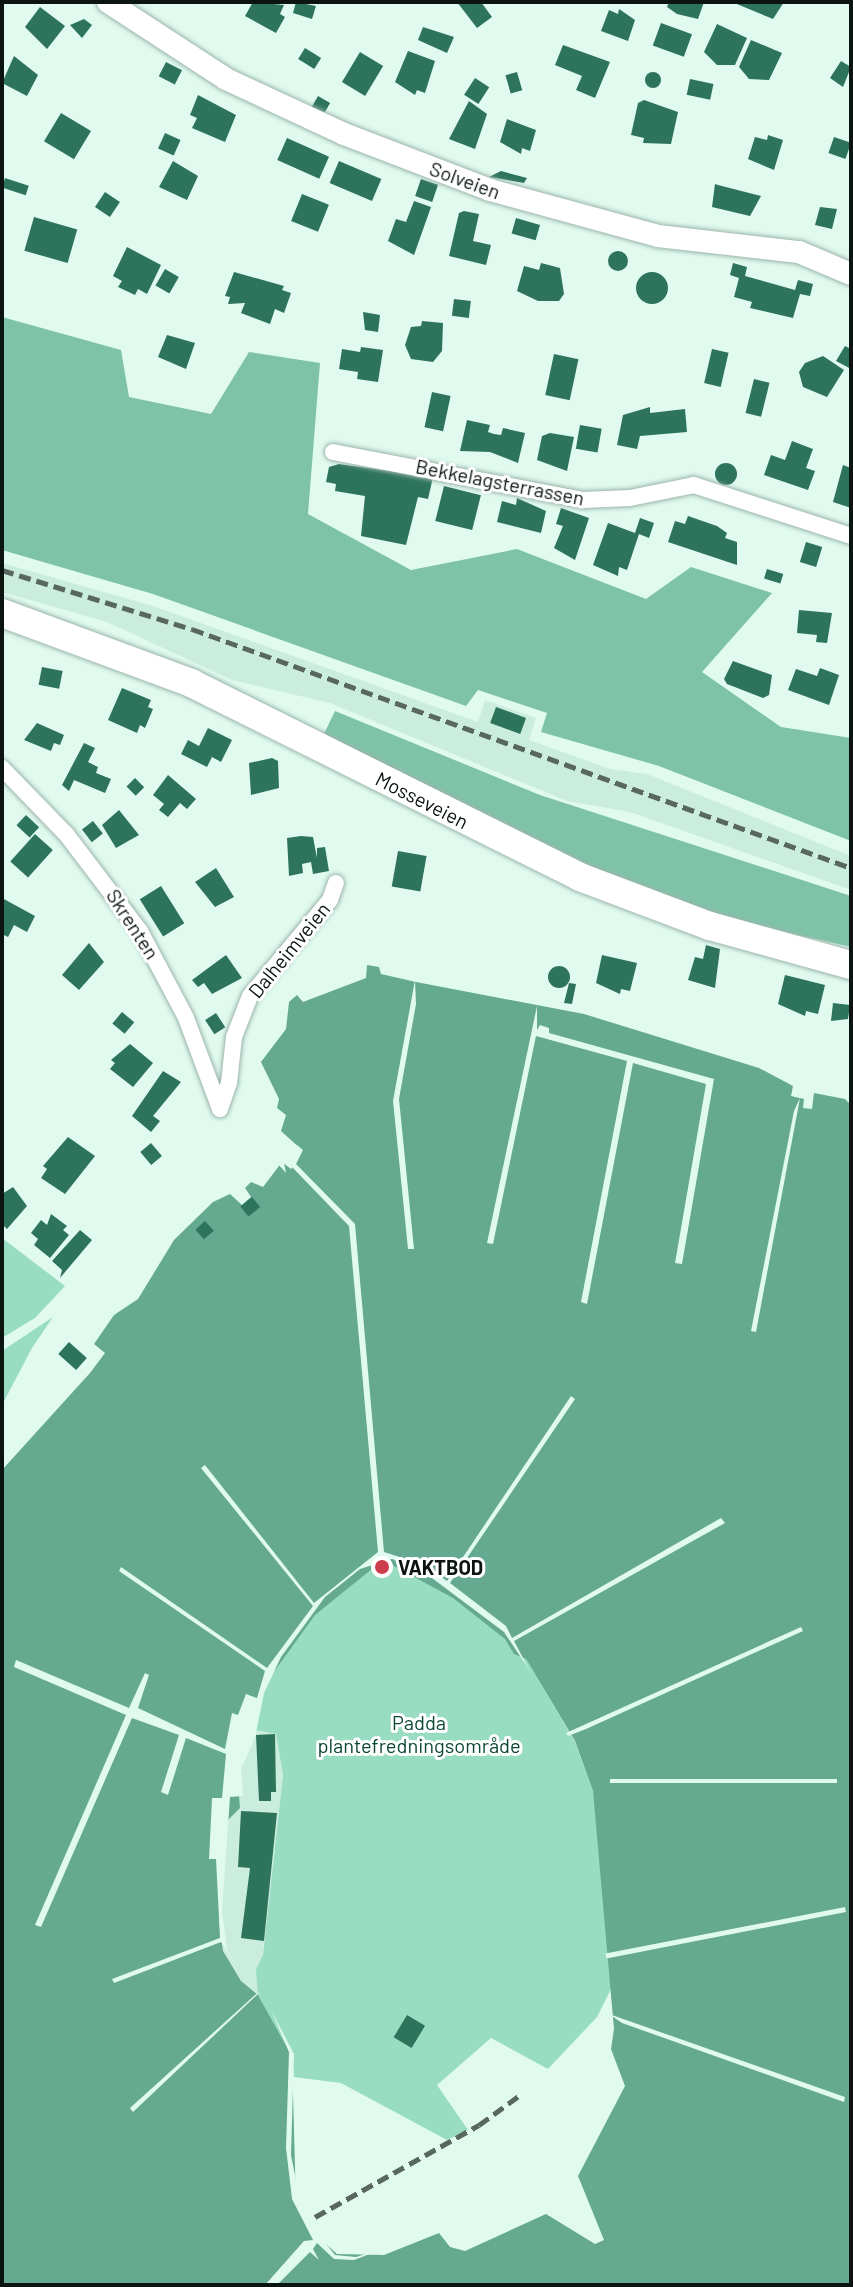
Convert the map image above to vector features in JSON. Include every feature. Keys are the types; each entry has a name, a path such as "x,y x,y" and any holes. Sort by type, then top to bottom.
{"highway":[{"name":"Mosseveien","path":"2,613 191,683 580,877 710,926 851,965"}],"street":[{"name":"Solveien","path":"108,2 226,79 344,134 490,190 658,236 799,252 851,274"},
{"name":"Bekkelagsterrassen","path":"333,452 583,500 630,498 694,485 851,536"},
{"name":"Skrenten","path":"2,768 66,834 140,931 186,1018 220,1109"},
{"name":"Dalheimveien","path":"220,1109 229,1083 234,1037 250,996 330,900 336,883"}],"shaded area":[{"path":"2,317 121,350 129,397 211,414 249,352 320,363 308,514 411,570 517,549 646,599 691,567 772,593 702,672 781,727 851,738 851,841 659,766 541,732 547,713 478,690 466,706 153,594 2,550"},
{"path":"2,563 153,606 478,722 485,700 536,718 529,740 610,769 647,774 851,856 851,890 630,812 567,801 330,703 232,680 107,622 2,592"},
{"path":"335,711 540,795 851,896 851,947 711,915 595,873 322,738"},
{"path":"367,965 379,967 381,974 416,982 584,1014 759,1068 793,1086 791,1096 804,1099 803,1108 812,1109 814,1093 845,1099 851,1105 851,2285 2,2285 2,1470 105,1353 94,1344 114,1315 138,1299 174,1240 213,1202 230,1194 242,1205 251,1197 245,1188 251,1182 263,1187 282,1162 291,1169 302,1150 281,1131 286,1115 277,1108 279,1099 261,1062 286,1029 289,1002 297,995 303,1002 366,978","holes":["383,1560 453,1598 505,1639 514,1654 526,1659 575,1741 593,1791 614,2029 611,2049 625,2086 578,2176 604,2240 595,2244 546,2214 465,2251 450,2247 439,2233 384,2255 337,2254 308,2228 296,2205 292,2056 258,1995 241,1981 223,1951 219,1921 228,1820 240,1808 237,1768 266,1683 315,1615"]},
{"path":"255,1730 276,1734 283,1775 258,1995 241,1981 223,1952 219,1921 228,1820 240,1808 237,1768"}],"green space":[{"path":"2,1238 65,1286 35,1318 2,1338"},
{"path":"53,1317 32,1348 2,1405 2,1351"},
{"name":"Padda plantefredningsområde","path":"382,1559 459,1590 526,1659 575,1742 593,1791 598,1831 611,1989 597,2017 548,2069 491,2038 437,2085 468,2130 447,2140 341,2083 294,2077 292,2056 258,1995 256,1969 263,1955 283,1775 276,1734 255,1730 261,1701 266,1684 321,1603 363,1568"}],"pier":[{"path":"415,980 416,1004 399,1099 414,1249 408,1249 393,1101"},
{"path":"537,1006 537,1030 540,1025 549,1028 549,1033 714,1079 682,1264 675,1263 706,1084 633,1063 587,1304 581,1302 627,1061 536,1036 493,1244 487,1243"},
{"path":"800,1098 756,1332 751,1331 794,1111"},
{"path":"297,1145 303,1150 296,1164 355,1224 384,1552 421,1564 447,1581 571,1396 575,1399 450,1583 506,1626 512,1638 721,1518 725,1523 514,1641 530,1671 504,1632 420,1569 392,1559 360,1569 325,1597 281,1657 264,1693 255,1738 241,1769 243,1796 230,1797 222,1911 227,1950 238,1969 221,1942 114,1983 112,1979 220,1938 216,1859 209,1859 212,1798 222,1798 226,1754 186,1738 168,1795 161,1792 179,1735 132,1718 41,1927 35,1925 126,1715 14,1667 16,1660 129,1708 145,1673 149,1675 138,1708 225,1749 232,1713 238,1715 246,1694 257,1698 265,1671 119,1571 121,1567 267,1668 313,1606 201,1468 205,1465 314,1603 378,1552 349,1226 293,1168 284,1163 286,1173 278,1164 283,1157 291,1163"},
{"path":"801,1627 803,1631 586,1729 568,1736 566,1733"},
{"path":"610,1779 837,1779 837,1783 610,1783"},
{"path":"845,1907 846,1912 606,1958 605,1954"},
{"path":"260,1992 133,2112 130,2108"},
{"path":"271,2010 294,2054 291,2155 303,2215 335,2255 356,2257 391,2246 354,2260 334,2259 317,2243 313,2249 319,2260 310,2252 277,2285 265,2285 304,2241 313,2240 292,2199 286,2148 289,2052"},
{"path":"609,2014 845,2097 844,2102 622,2023"}],"building":[{"path":"253,2 284,5 280,14 285,17 276,33 245,16"},
{"path":"296,2 316,6 312,19 293,13"},
{"path":"457,2 481,2 492,17 477,28"},
{"path":"669,2 704,2 698,19 677,14 667,7"},
{"path":"732,2 784,2 773,19"},
{"path":"40,7 65,26 47,49 25,27"},
{"path":"619,9 635,20 628,41 601,31 609,10 618,14"},
{"path":"84,19 92,25 82,38 70,25"},
{"path":"661,23 692,34 684,57 653,46"},
{"path":"717,24 747,38 735,65 717,65 704,52"},
{"path":"423,27 454,37 447,53 418,40"},
{"path":"751,40 782,53 769,80 749,79 739,67"},
{"path":"563,45 610,62 595,98 576,90 582,76 555,65"},
{"path":"305,48 321,58 314,69 298,59"},
{"path":"408,51 435,61 425,93 417,90 415,95 395,82"},
{"path":"360,52 383,66 365,96 342,82"},
{"path":"14,56 38,75 27,96 2,83"},
{"path":"841,61 851,67 843,87 830,78"},
{"path":"166,62 182,70 175,84 159,76"},
{"path":"517,72 522,90 511,94 505,75"},
{"path":"650,72 656,72 661,80 659,86 650,88 645,83 645,77"},
{"path":"475,78 489,87 478,104 464,95"},
{"path":"690,79 713,84 710,100 687,95"},
{"path":"198,95 236,115 225,142 192,128 197,118 190,115"},
{"path":"318,96 330,103 323,116 310,109"},
{"path":"644,100 678,112 671,144 643,143 644,138 631,135 638,103"},
{"path":"469,101 487,114 475,149 449,139"},
{"path":"61,113 91,131 74,159 44,141"},
{"path":"507,119 536,130 530,151 522,148 521,154 500,142"},
{"path":"165,133 181,140 174,155 158,149"},
{"path":"768,135 783,140 774,170 748,159 755,137 767,140"},
{"path":"834,137 851,143 845,159 828,153"},
{"path":"287,138 329,157 319,179 277,160"},
{"path":"173,161 198,176 187,200 159,187"},
{"path":"339,161 381,179 372,201 330,183"},
{"path":"501,171 527,178 524,183 489,177"},
{"path":"5,178 29,186 26,195 2,188"},
{"path":"421,179 438,185 432,202 415,196"},
{"path":"715,184 761,196 750,216 712,207"},
{"path":"105,192 120,202 110,217 95,207"},
{"path":"302,194 329,205 318,232 291,221"},
{"path":"414,201 431,207 414,255 388,241 396,219 406,222"},
{"path":"820,207 837,209 832,229 815,225"},
{"path":"459,213 479,214 473,241 491,245 486,265 449,256"},
{"path":"34,217 77,229 68,263 24,251"},
{"path":"516,218 540,225 536,240 512,233"},
{"path":"127,247 161,265 147,294 138,289 135,295 118,287 122,281 113,276"},
{"path":"618,251 625,254 628,261 625,268 618,271 611,268 608,261 611,254"},
{"path":"541,263 560,268 564,294 559,301 538,301 517,291 524,266 539,270"},
{"path":"733,263 747,267 745,276 795,290 798,280 813,284 810,296 800,294 793,318 750,308 752,302 734,297 739,278 730,275"},
{"path":"165,269 179,277 169,293 156,285"},
{"path":"234,272 284,286 282,290 291,293 284,313 275,309 270,324 241,313 245,303 228,304 230,297 225,296"},
{"path":"652,272 663,277 668,288 663,299 652,304 641,299 636,288 641,277"},
{"path":"454,299 471,301 469,318 452,316"},
{"path":"363,312 380,315 378,332 365,330"},
{"path":"422,321 443,323 442,351 433,362 411,359 405,345 411,327 421,326"},
{"path":"167,335 195,343 186,369 158,357"},
{"path":"845,346 851,349 851,369 836,361"},
{"path":"361,347 383,350 378,382 357,379 358,372 339,369 342,349 360,352"},
{"path":"712,349 729,353 721,387 704,383"},
{"path":"554,354 578,359 570,400 545,395"},
{"path":"823,356 844,370 827,397 803,387 799,372 805,363"},
{"path":"754,379 770,383 761,417 746,413"},
{"path":"432,392 451,396 443,431 425,427"},
{"path":"650,407 650,413 685,409 687,432 640,436 637,449 617,445 623,415"},
{"path":"467,420 490,425 488,432 494,434 501,435 503,428 525,433 518,463 490,452 460,451"},
{"path":"580,425 602,429 597,452 576,449"},
{"path":"550,433 574,437 567,471 537,460 542,436"},
{"path":"792,441 813,449 806,468 815,471 808,490 764,475 771,455 785,460"},
{"path":"726,463 737,474 726,485 715,474"},
{"path":"339,464 433,477 428,499 418,497 406,545 361,536 365,496 335,491 336,484 326,482 329,467"},
{"path":"843,465 851,468 851,508 833,502"},
{"path":"444,486 481,495 472,530 435,521"},
{"path":"517,498 546,511 541,533 497,522 502,501 516,505"},
{"path":"561,508 589,518 575,560 554,548 563,526 556,524"},
{"path":"688,516 717,526 727,533 725,538 737,542 737,565 668,542 675,521 685,524"},
{"path":"640,518 654,523 649,538 639,534 627,570 619,567 618,576 593,565 608,523 635,533"},
{"path":"806,542 822,547 816,567 800,562"},
{"path":"767,569 783,574 780,584 764,579"},
{"path":"799,610 832,613 827,643 816,642 817,635 797,633"},
{"path":"733,661 772,675 769,695 763,698 727,684 724,679"},
{"path":"42,667 63,671 59,689 39,685"},
{"path":"820,668 839,675 829,705 788,690 796,669 817,676"},
{"path":"122,688 151,700 148,707 153,709 145,728 140,725 137,733 108,720"},
{"path":"496,707 526,718 520,734 490,723"},
{"path":"37,723 64,735 60,745 54,743 51,751 24,740"},
{"path":"208,728 232,740 221,762 212,757 207,767 181,754 188,740 199,746"},
{"path":"84,743 95,748 88,762 98,767 96,773 111,779 105,793 74,780 69,791 62,785"},
{"path":"272,758 278,761 279,788 251,795 249,763"},
{"path":"168,775 196,799 187,809 180,803 168,817 159,810 164,804 153,795"},
{"path":"135,778 144,787 136,796 127,786"},
{"path":"119,810 139,835 116,848 102,825"},
{"path":"26,815 39,827 30,838 16,825"},
{"path":"93,821 103,834 92,842 82,830"},
{"path":"35,834 53,850 28,878 10,861"},
{"path":"313,837 317,858 317,848 325,847 329,871 313,874 311,862 302,864 303,873 289,876 287,838"},
{"path":"398,851 427,856 420,891 392,886"},
{"path":"216,868 234,897 215,907 195,882"},
{"path":"161,886 184,923 163,937 140,899"},
{"path":"2,898 35,916 27,932 14,925 8,937 2,934"},
{"path":"89,943 104,962 79,990 62,975"},
{"path":"706,945 720,949 715,988 688,980 695,957 703,959"},
{"path":"226,955 242,978 212,994 204,983 198,987 192,980"},
{"path":"602,955 637,963 630,991 621,989 620,994 596,983"},
{"path":"559,966 567,969 570,977 567,985 559,988 551,985 548,977 551,969"},
{"path":"785,975 825,985 818,1014 806,1011 805,1016 778,1004"},
{"path":"569,983 576,984 572,1004 564,1003"},
{"path":"833,1003 850,1005 848,1019 831,1021"},
{"path":"122,1012 134,1022 125,1034 112,1023"},
{"path":"216,1013 225,1027 214,1034 205,1020"},
{"path":"130,1044 153,1063 133,1087 110,1069 115,1063 111,1060"},
{"path":"163,1071 181,1082 153,1116 160,1121 151,1132 132,1116"},
{"path":"68,1137 95,1156 65,1194 41,1178 47,1169 43,1166"},
{"path":"151,1143 162,1156 151,1165 140,1152"},
{"path":"13,1187 27,1206 7,1229 2,1224 2,1194"},
{"path":"252,1197 260,1207 249,1217 240,1206"},
{"path":"51,1214 67,1226 63,1230 69,1235 50,1258 34,1245 38,1239 31,1233 41,1220 47,1225"},
{"path":"205,1221 214,1231 204,1239 195,1230"},
{"path":"80,1230 92,1240 60,1278 62,1270 52,1261"},
{"path":"69,1342 87,1358 76,1370 58,1354"},
{"path":"275,1734 276,1792 271,1792 271,1801 259,1801 256,1735"},
{"path":"241,1811 277,1813 264,1941 241,1938 250,1868 238,1867"},
{"path":"407,2015 425,2026 412,2048 394,2037"}],"railway":[{"path":"2,570 192,629 851,868"},
{"path":"315,2217 479,2125 520,2095"}],"place":[{"name":"VAKTBOD","path":"382,1567"}]}
